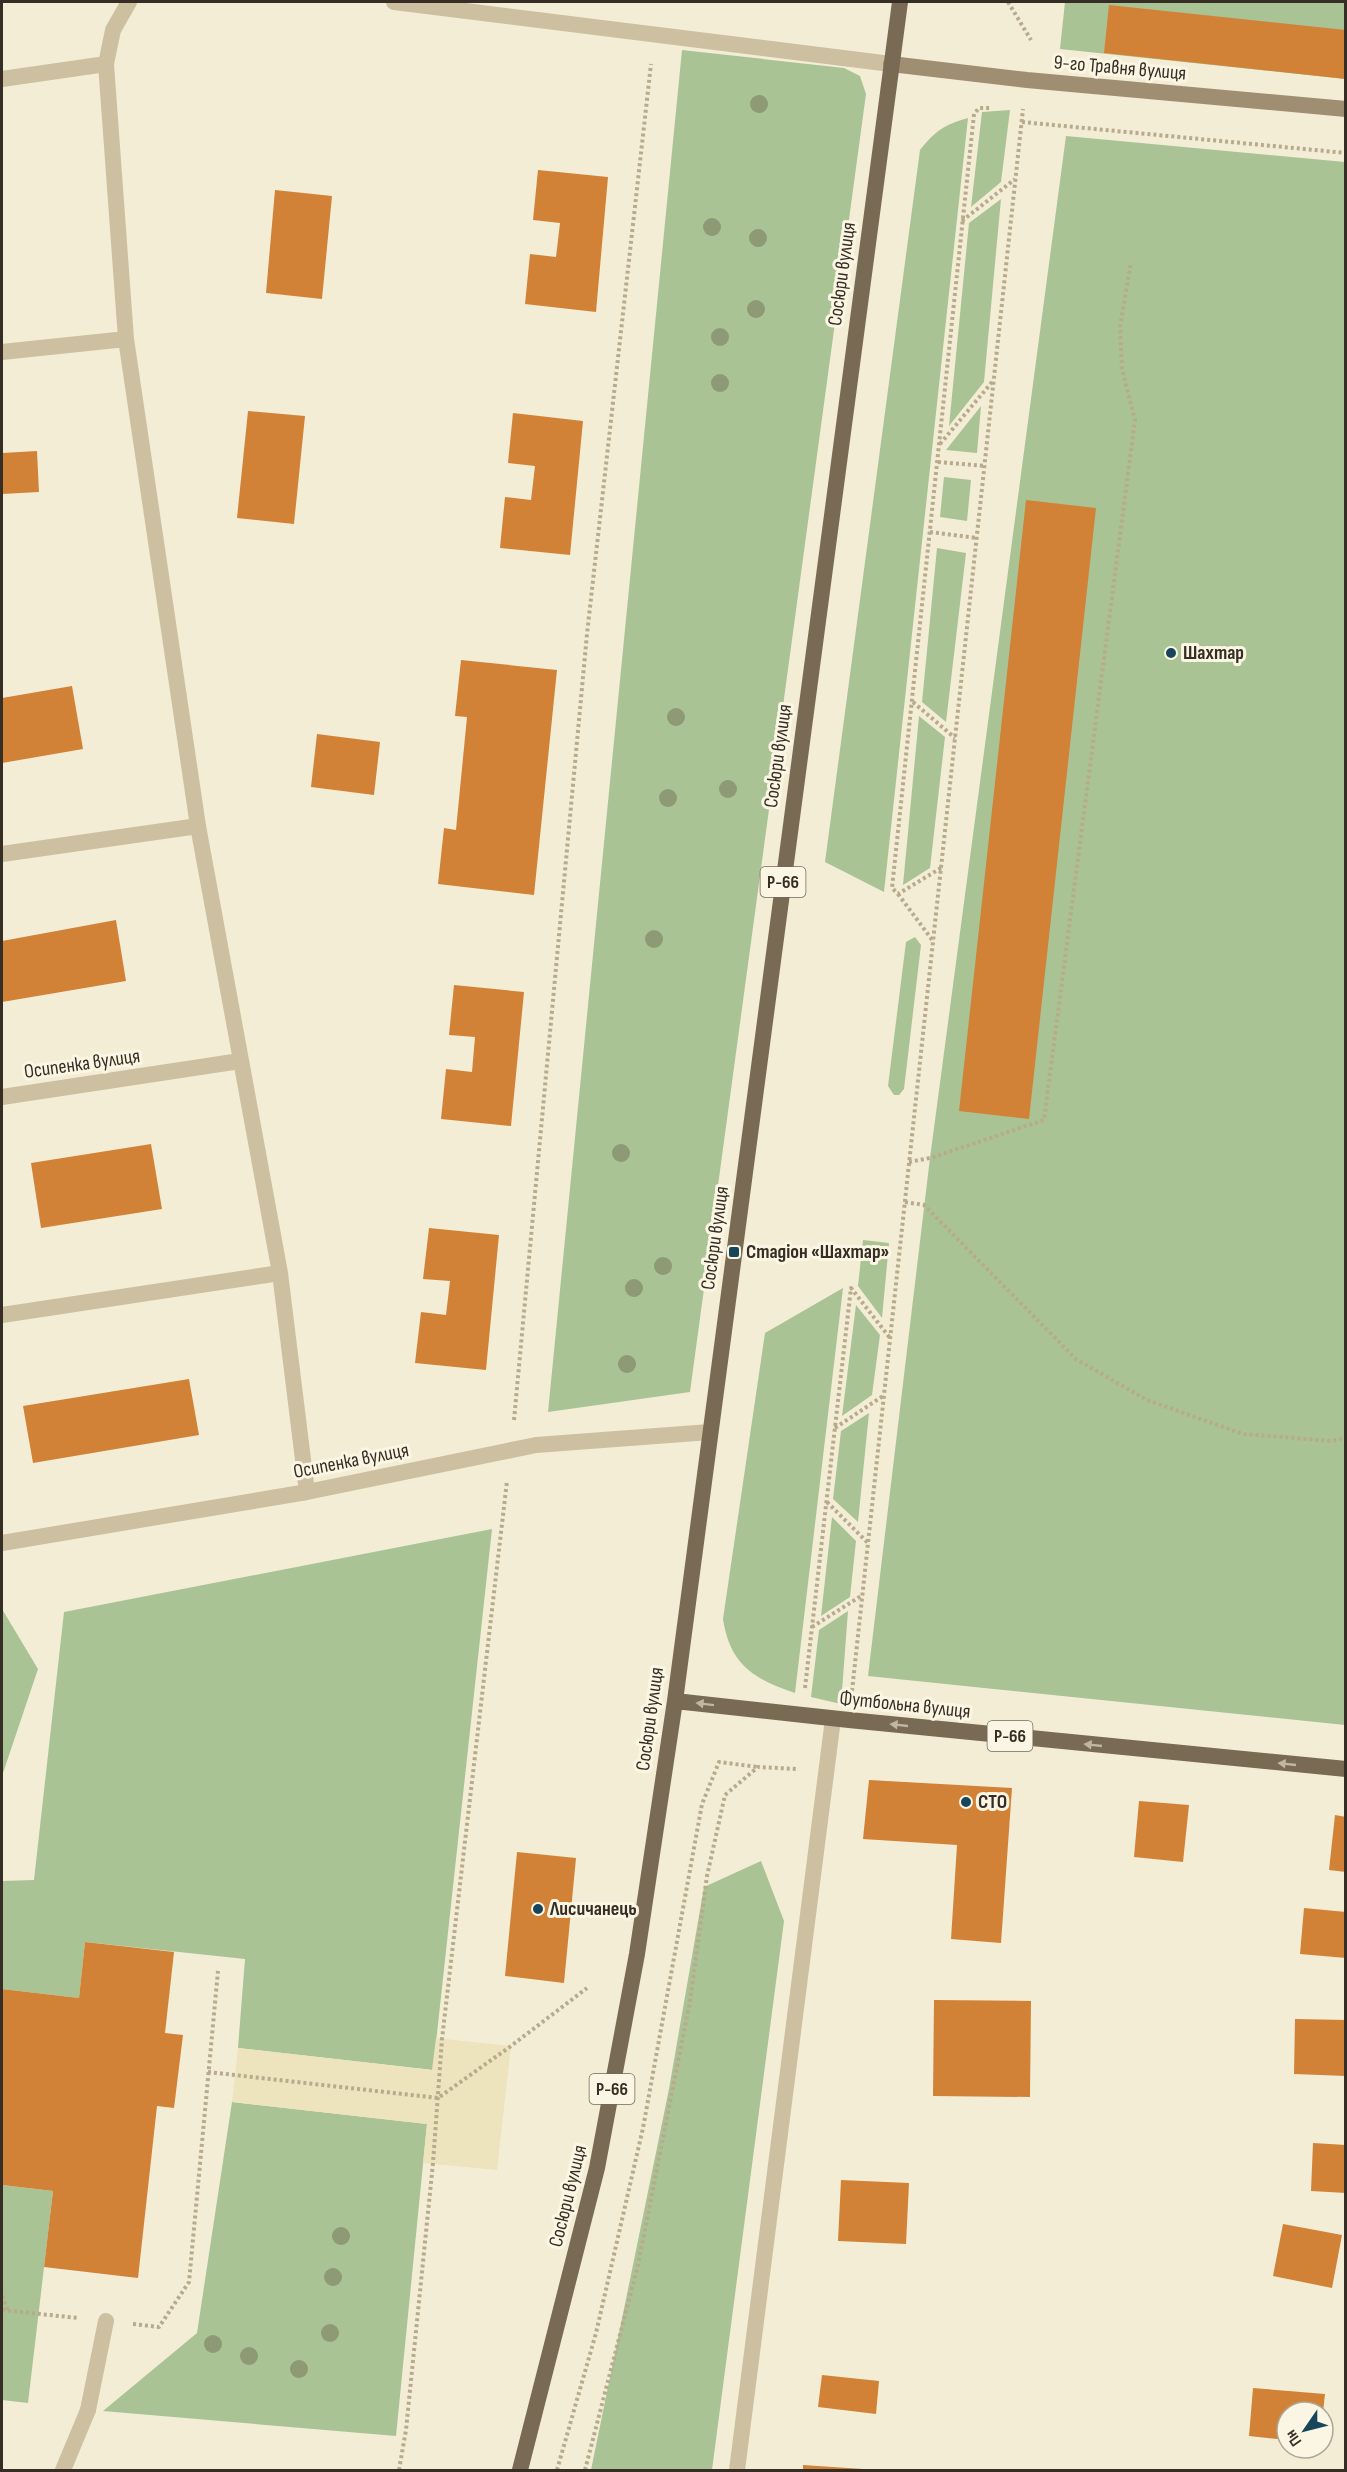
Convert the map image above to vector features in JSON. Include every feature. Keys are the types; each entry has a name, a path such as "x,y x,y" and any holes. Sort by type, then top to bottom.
{"main road":[{"name":"Сосюри вулиця","path":"520,2470 597,2168 638,1954 675,1701 900,2"},
{"name":"9-го Травня вулиця","path":"891,64 1027,80 1346,109"},
{"name":"Футбольна вулиця","path":"675,1701 841,1720 1346,1769"}],"street":[{"path":"129,2 113,30 106,64 126,339 198,826 280,1273 307,1492"},
{"path":"394,2 435,4 891,64"},
{"path":"2,79 106,64"},
{"path":"2,352 126,339"},
{"path":"2,854 198,826"},
{"name":"Осипенка вулиця","path":"2,1097 240,1061"},
{"path":"2,1315 280,1273"},
{"name":"Осипенка вулиця","path":"2,1543 307,1492 536,1445 710,1432"},
{"path":"737,2470 826,1773 841,1720"},
{"path":"63,2470 88,2410 106,2321"}],"path":[{"path":"1008,2 1031,40"},
{"path":"399,2470 408,2407 442,2039 511,1451 587,634 654,34"},
{"path":"933,941 892,888 974,114 980,108 1001,109"},
{"path":"841,1720 862,1595 868,1543 1022,122 1023,109 1012,109"},
{"path":"1022,122 1346,153"},
{"path":"962,221 1016,178"},
{"path":"909,1162 930,1158 1044,1120 1135,420 1122,369 1120,327 1131,262"},
{"path":"939,445 994,381"},
{"path":"937,462 985,466"},
{"path":"930,532 977,538"},
{"path":"912,701 955,738"},
{"path":"898,894 941,868"},
{"path":"904,1202 924,1205 1076,1359 1147,1400 1243,1434 1330,1441 1346,1438"},
{"path":"802,1715 851,1288 890,1338"},
{"path":"835,1428 884,1396"},
{"path":"826,1501 868,1543"},
{"path":"812,1627 862,1595"},
{"path":"557,2470 596,2332 643,2128 702,1804 718,1762 826,1773"},
{"path":"585,2470 638,2265 690,2001 707,1876 725,1796 758,1767"},
{"path":"2,2310 159,2327 189,2282 218,1971"},
{"path":"208,2072 438,2098 587,1988"},
{"path":"2,2296 9,2311"}],"green space":[{"path":"1065,2 1345,2 1345,79 1060,49"},
{"path":"682,50 844,68 860,76 866,94 690,1392 548,1412"},
{"path":"1010,110 1001,182 971,207 982,112"},
{"path":"968,118 884,892 825,862 920,150 941,129"},
{"name":"Шахтар","path":"1066,136 1345,162 1345,1725 868,1676 930,1158"},
{"path":"1001,199 984,382 949,426 969,223"},
{"path":"981,406 977,453 946,450"},
{"path":"944,477 971,480 967,521 940,517"},
{"path":"937,548 966,553 946,722 922,702"},
{"path":"919,716 945,737 930,868 903,885"},
{"path":"915,937 921,945 904,1089 899,1095 894,1095 888,1086 906,942"},
{"path":"863,1240 889,1243 882,1318 858,1286"},
{"path":"843,1288 795,1693 767,1682 746,1668 731,1648 723,1619 765,1333"},
{"path":"856,1305 880,1335 872,1395 842,1416"},
{"path":"869,1413 858,1522 833,1499 841,1431"},
{"path":"832,1517 856,1541 850,1597 821,1616"},
{"path":"492,1529 433,2070 238,2048 245,1959 85,1942 79,1998 2,1989 2,1881 34,1880 64,1612"},
{"path":"2,1609 38,1669 2,1776"},
{"path":"848,1611 841,1704 811,1697 819,1630"},
{"path":"761,1861 784,1921 712,2470 591,2470 669,2089 704,1887"},
{"path":"232,2102 427,2124 396,2436 103,2411 197,2333"},
{"path":"2,2185 53,2191 28,2403 2,2400"}],"shaded area":[{"path":"436,2038 511,2046 497,2170 423,2163 427,2124 232,2102 238,2048 432,2070"}],"building":[{"path":"1109,5 1346,30 1346,79 1104,53"},
{"path":"538,170 608,177 596,312 525,304 530,254 556,257 560,223 533,220"},
{"path":"275,190 332,196 322,299 266,293"},
{"path":"248,411 305,416 294,524 237,518"},
{"path":"513,413 583,421 570,555 500,548 505,497 531,500 535,466 508,463"},
{"path":"37,451 39,492 2,494 2,453"},
{"path":"1026,500 1096,508 1029,1119 959,1111"},
{"path":"461,660 557,670 534,895 438,884 444,828 456,830 467,717 455,716"},
{"path":"72,686 83,749 2,763 2,698"},
{"path":"317,734 380,742 374,795 311,787"},
{"path":"116,920 126,981 2,1002 2,941"},
{"path":"454,985 524,992 511,1126 441,1119 446,1069 472,1072 475,1037 449,1035"},
{"path":"151,1144 162,1209 41,1228 31,1163"},
{"path":"429,1228 499,1235 486,1370 415,1363 421,1312 446,1315 450,1281 423,1279"},
{"path":"189,1379 199,1435 33,1463 23,1406"},
{"path":"869,1780 1012,1788 1001,1943 951,1939 957,1845 863,1839"},
{"path":"1139,1801 1189,1805 1183,1862 1134,1857"},
{"path":"1335,1815 1346,1817 1346,1872 1329,1870"},
{"path":"517,1852 576,1858 564,1983 505,1976"},
{"path":"1304,1908 1346,1912 1346,1958 1300,1954"},
{"path":"85,1942 174,1952 165,2033 183,2035 174,2108 157,2106 138,2278 44,2267 53,2191 2,2185 2,1989 79,1998"},
{"path":"934,2000 1031,2001 1030,2097 933,2096"},
{"path":"1295,2019 1346,2020 1346,2076 1294,2074"},
{"path":"1313,2143 1346,2145 1346,2193 1311,2191"},
{"path":"841,2180 909,2183 906,2244 838,2241"},
{"path":"1283,2224 1342,2235 1332,2288 1273,2276"},
{"path":"822,2375 879,2381 876,2414 818,2407"},
{"path":"1253,2388 1325,2394 1324,2400 1275,2400 1275,2439 1249,2436"},
{"path":"803,2465 863,2469 863,2470 803,2470"}],"place":[{"name":"Шахтар","path":"1171,653"},
{"name":"Стадіон «Шахтар»","path":"734,1252"},
{"name":"СТО","path":"966,1802"},
{"name":"Лисичанець","path":"538,1909"}]}
